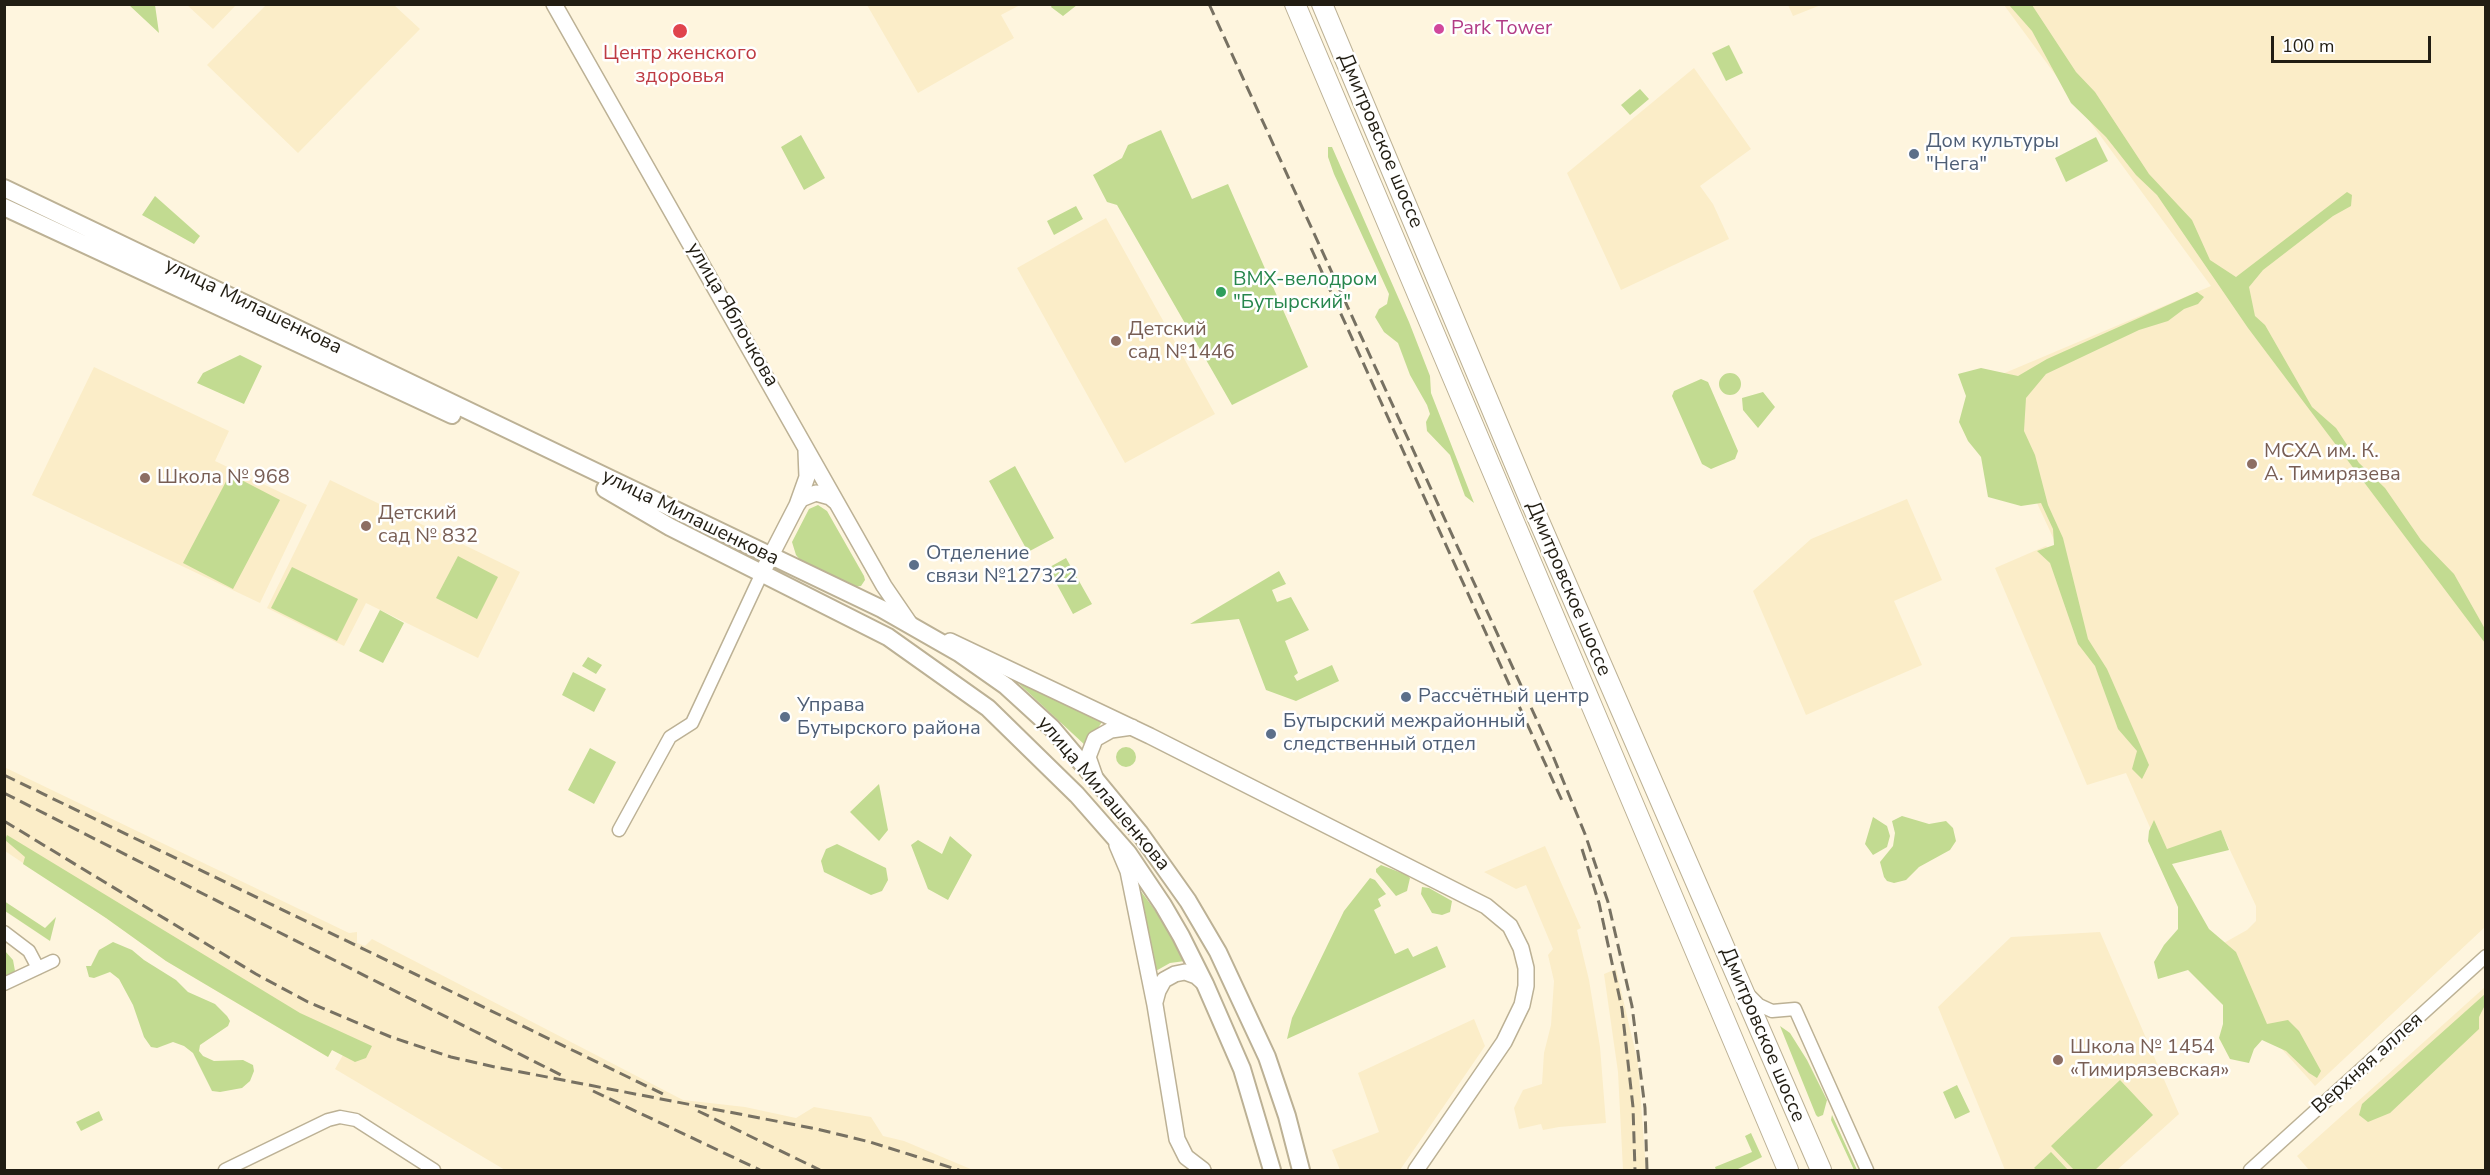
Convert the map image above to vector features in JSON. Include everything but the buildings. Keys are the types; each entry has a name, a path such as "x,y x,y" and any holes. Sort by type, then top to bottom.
{"main road":[{"name":"Дмитровское шоссе","path":"1322,4 1538,519 1821,1170"},
{"name":"Дмитровское шоссе","path":"1302,7 1788,1170"},
{"name":"улица Милашенкова","path":"4,188 882,609 926,633 1006,686 1052,728 1139,832 1188,901 1218,952 1267,1057 1287,1116 1301,1170"},
{"name":"улица Милашенкова","path":"4,207 620,496 670,528 871,628 919,657 988,708 1107,827 1163,905 1205,984 1242,1069 1272,1170"}],"street":[{"name":"улица Яблочкова","path":"554,4 884,586 910,624"},
{"path":"797,505 807,477 804,443"},
{"path":"619,830 670,737 692,723 770,556 797,505 801,499 816,493 823,494 836,502"},
{"path":"871,628 882,609 884,586"},
{"path":"926,633 962,646 1132,727 1486,906 1510,926 1521,948 1526,968 1522,1005 1504,1042 1416,1170"},
{"path":"1096,780 1088,757 1095,739 1111,730 1132,727"},
{"path":"1107,827 1128,871 1155,1005 1177,1139 1186,1157 1192,1164 1203,1170"},
{"path":"4,932 29,951 38,968"},
{"name":"Верхняя аллея","path":"2250,1170 2486,956"},
{"path":"4,984 53,961"},
{"path":"1155,1005 1164,980 1175,974 1185,972 1196,976 1205,984"},
{"path":"1742,988 1759,1005 1772,1011 1795,1008 1867,1170"},
{"path":"225,1170 322,1123 340,1117 356,1120 434,1170"}],"shaded area":[{"path":"187,5 236,5 213,29"},
{"path":"266,5 394,5 420,29 298,153 207,65"},
{"path":"867,5 1020,5 1001,15 1014,38 918,93"},
{"path":"1788,5 1821,5 1793,16"},
{"name":"МСХА им. К. А. Тимирязева","path":"2004,5 2485,5 2485,927 2315,1086 2209,968 2215,948 2247,930 2256,921 2256,906 2222,833 2163,857 2126,773 2087,785 1995,568 2046,546 2049,550 2057,546 1981,383 2211,286"},
{"path":"1694,68 1751,149 1700,186 1713,204 1729,239 1621,290 1567,173"},
{"name":"Детский сад №1446","path":"1106,218 1215,414 1125,463 1017,268"},
{"name":"Школа № 968","path":"94,367 229,431 215,461 307,505 260,603 32,495"},
{"name":"Детский сад № 832","path":"330,480 520,572 478,658 366,603 344,646 267,608"},
{"path":"1907,499 1942,580 1894,601 1922,665 1806,715 1753,591 1811,539"},
{"path":"4,767 349,933 357,932 357,943 365,946 372,939 683,1100 745,1107 796,1118 814,1107 871,1117 883,1136 904,1141 973,1170 505,1170 335,1069 343,1055 332,1050 328,1057 166,961 5,851"},
{"path":"1545,846 1581,928 1577,930 1589,980 1600,1047 1606,1123 1543,1130 1541,1124 1519,1129 1514,1108 1523,1090 1542,1084 1544,1053 1551,1025 1554,981 1548,955 1553,949 1526,885 1516,889 1484,872"},
{"name":"Школа № 1454 «Тимирязевская»","path":"2100,932 2179,1114 2117,1170 2005,1170 1938,1007 2011,937"},
{"path":"1616,969 1638,1063 1646,1170 1623,1170 1618,1072 1604,974"},
{"path":"2485,987 2485,1170 2309,1170 2297,1156"},
{"path":"1474,1019 1485,1046 1400,1170 1340,1170 1332,1150 1379,1132 1358,1073"}],"green space":[{"path":"1052,4 1077,5 1063,16 1051,7"},
{"path":"129,5 155,5 159,33"},
{"path":"2009,5 2032,5 2076,72 2095,92 2149,174 2192,220 2210,260 2236,277 2347,192 2352,195 2351,206 2333,216 2263,270 2249,287 2255,316 2265,325 2312,407 2336,428 2359,463 2385,488 2421,540 2454,574 2485,629 2485,643 2248,328 2157,195 2136,175 2106,137 2071,103 2032,31"},
{"path":"1729,45 1743,73 1726,81 1712,53"},
{"path":"1640,89 1649,99 1630,115 1621,105"},
{"name":"BMX-велодром \"Бутырский\"","path":"1161,130 1192,199 1228,184 1308,367 1232,405 1117,205 1107,202 1093,175 1122,158 1128,145"},
{"path":"801,135 825,178 804,190 781,147"},
{"path":"2096,137 2108,161 2066,182 2055,158"},
{"path":"1328,147 1332,147 1409,322 1430,376 1431,393 1474,503 1465,496 1450,455 1427,431 1426,422 1430,414 1410,375 1398,343 1384,332 1375,317 1379,309 1387,304 1389,294 1334,174 1328,157"},
{"path":"155,196 200,236 194,244 142,215"},
{"path":"1076,206 1083,219 1054,235 1047,221"},
{"path":"2197,292 2204,297 2198,304 2184,309 2168,321 2139,330 2046,374 2026,398 2024,431 2035,455 2048,505 2063,538 2088,639 2107,669 2149,765 2142,779 2132,769 2137,751 2118,729 2095,666 2078,644 2050,563 2037,551 2054,545 2053,529 2041,503 2021,506 1988,497 1981,457 1968,441 1959,422 1966,396 1958,374 1981,368 2018,376 2047,359"},
{"path":"240,355 262,366 244,404 197,383 203,373"},
{"path":"1730,373 1738,376 1741,384 1738,392 1730,395 1722,392 1719,384 1722,376"},
{"path":"1701,379 1708,382 1738,451 1735,459 1711,469 1702,464 1672,396 1674,391"},
{"path":"1763,392 1775,407 1758,428 1743,410 1742,398"},
{"path":"1015,466 1054,538 1028,552 989,481"},
{"path":"230,474 280,500 233,589 183,563"},
{"path":"818,505 827,511 864,576 865,580 861,586 854,587 802,562 796,555 792,542 809,509"},
{"path":"458,556 498,577 477,619 436,598"},
{"path":"1066,558 1092,604 1073,614 1048,568"},
{"path":"292,567 358,599 337,641 271,608"},
{"path":"1279,571 1286,584 1272,590 1277,602 1291,597 1309,630 1285,641 1298,673 1294,676 1297,681 1332,665 1339,681 1296,701 1266,690 1239,619 1190,624"},
{"path":"380,610 404,623 383,663 359,651"},
{"path":"588,657 602,665 596,674 582,666"},
{"path":"573,672 606,689 594,712 562,695"},
{"path":"1016,681 1102,722 1086,746"},
{"path":"1126,747 1133,750 1136,757 1133,764 1126,767 1119,764 1116,757 1119,750"},
{"path":"590,748 616,762 594,804 568,790"},
{"path":"879,784 888,830 879,841 850,812"},
{"path":"1902,816 1929,824 1946,821 1953,828 1956,841 1950,850 1919,867 1906,880 1894,883 1887,881 1884,877 1880,862 1893,846 1895,833 1892,821"},
{"path":"1873,817 1887,826 1890,836 1887,847 1873,855 1865,844"},
{"path":"2154,820 2167,849 2221,830 2229,850 2172,864 2209,929 2236,952 2267,1024 2288,1020 2299,1031 2321,1071 2317,1078 2286,1051 2262,1040 2254,1049 2249,1063 2230,1059 2219,1038 2223,1024 2223,1005 2188,970 2158,979 2154,962 2164,945 2178,929 2178,907 2148,841"},
{"path":"7,835 300,1013 372,1046 366,1058 355,1062 332,1050 328,1057 166,961 106,918 23,864 25,857 5,840"},
{"path":"950,836 972,855 948,900 928,889 911,845 918,840 942,854"},
{"path":"837,844 886,868 888,880 882,891 871,895 824,872 821,861 826,849"},
{"path":"1381,865 1410,878 1407,891 1396,896 1376,872"},
{"path":"1370,878 1375,880 1386,894 1378,899 1381,906 1374,910 1395,954 1408,948 1413,957 1437,946 1446,967 1287,1039 1292,1018 1344,911"},
{"path":"1137,886 1163,921 1185,961 1170,963 1154,972"},
{"path":"1422,887 1429,888 1452,901 1450,912 1442,915 1432,913 1421,894"},
{"path":"4,901 45,928 56,917 50,941 5,911"},
{"path":"113,942 132,950 176,980 188,992 215,1004 227,1016 230,1021 228,1026 200,1045 199,1051 203,1056 214,1061 243,1060 253,1065 254,1071 250,1081 242,1088 212,1091 193,1053 184,1046 173,1042 157,1048 151,1047 144,1037 133,1005 119,979 110,972 94,978 89,977 86,966 91,966 99,950"},
{"path":"5,951 13,960 15,971 5,979"},
{"path":"2485,994 2485,1005 2479,1017 2479,1029 2390,1113 2368,1122 2359,1115 2362,1104"},
{"path":"1780,1026 1790,1033 1807,1060 1827,1100 1823,1115 1818,1117 1816,1115"},
{"path":"2120,1080 2153,1115 2095,1170 2074,1170 2051,1146"},
{"path":"1957,1085 1970,1112 1955,1119 1943,1092"},
{"path":"99,1111 103,1120 81,1131 76,1122"},
{"path":"1832,1115 1857,1170 1854,1170 1831,1120"},
{"path":"1751,1133 1762,1157 1736,1170 1716,1170 1715,1167 1752,1152 1745,1136"},
{"path":"2051,1152 2068,1170 2037,1170 2034,1168"}],"railway":[{"path":"1209,4 1551,751 1585,834 1608,902 1632,1006 1645,1108 1647,1170"},
{"path":"1311,248 1564,805"},
{"path":"4,775 663,1094"},
{"path":"4,793 561,1075"},
{"path":"4,821 256,974 308,1002 391,1037 451,1057 495,1067 817,1129 870,1142 959,1170"},
{"path":"1582,849 1599,903 1622,1009 1633,1107 1635,1170"},
{"path":"593,1091 760,1170"},
{"path":"698,1111 820,1170"}],"place":[{"name":"Park Tower","path":"1439,29"},
{"name":"Центр женского здоровья","path":"680,31"},
{"name":"Дом культуры \"Нега\"","path":"1914,154"},
{"name":"BMX-велодром \"Бутырский\"","path":"1221,292"},
{"name":"Детский сад №1446","path":"1116,341"},
{"name":"МСХА им. К. А. Тимирязева","path":"2252,464"},
{"name":"Школа № 968","path":"145,478"},
{"name":"Детский сад № 832","path":"366,526"},
{"name":"Отделение связи №127322","path":"914,565"},
{"name":"Рассчётный центр","path":"1406,697"},
{"name":"Управа Бутырского района","path":"785,717"},
{"name":"Бутырский межрайонный следственный отдел","path":"1271,734"},
{"name":"Школа № 1454 «Тимирязевская»","path":"2058,1060"}]}
